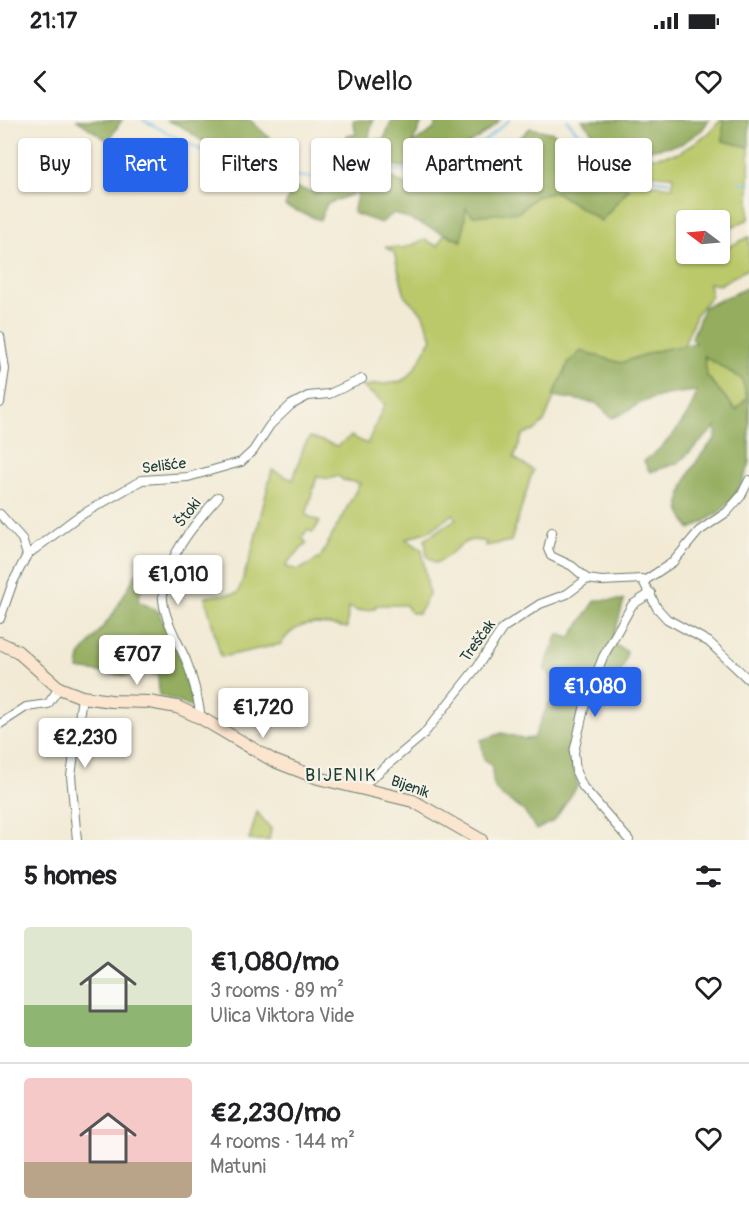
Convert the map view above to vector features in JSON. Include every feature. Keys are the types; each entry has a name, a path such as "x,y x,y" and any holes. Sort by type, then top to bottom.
{"main road":[{"name":"Bijenik","path":"0,643 17,651 59,688 82,697 161,703 201,717 274,761 318,778 413,801 481,840"}],"street":[{"path":"0,336 5,369 0,403"},
{"name":"Selišće","path":"0,619 13,582 27,555 76,518 136,483 148,479 188,477 241,462 253,452 270,424 291,405 308,396 329,394 362,379"},
{"path":"644,581 673,562 699,531 728,512 741,496 749,480"},
{"name":"Štoki","path":"201,717 193,681 165,609 163,595 170,569 183,542 218,497"},
{"path":"0,514 22,538 27,555"},
{"path":"552,532 548,549 551,556 572,566 587,579 602,582 639,578 644,581 667,619 710,642 749,680"},
{"name":"Treščak","path":"360,788 423,735 477,667 503,627 540,604 567,594 587,579"},
{"path":"629,840 588,795 579,780 574,753 586,700 603,657 632,605 651,593"},
{"path":"0,724 26,707 48,704 59,688"},
{"path":"77,840 71,776 82,697"}],"green space":[{"path":"77,120 122,120 110,138 104,138"},
{"path":"166,120 250,120 269,138 200,139 181,126"},
{"path":"353,120 373,120 368,138 348,138 347,135 356,135"},
{"path":"392,120 423,120 415,138 403,138 403,167 391,165 391,138 384,138"},
{"path":"437,120 500,120 478,138 421,138 434,129"},
{"path":"582,120 709,120 702,130 681,144 652,149 652,138 597,138"},
{"path":"721,120 725,122 723,141 749,147 749,219 730,228 730,210 676,210 676,264 730,264 730,246 749,237 749,268 719,285 709,283 711,296 697,313 683,347 655,351 621,363 605,358 569,361 544,422 534,431 523,434 514,458 533,470 511,541 485,546 486,542 469,541 435,563 427,556 425,539 456,519 453,514 431,530 406,539 422,550 429,594 419,613 411,613 406,605 376,605 375,609 358,611 348,607 347,628 310,624 294,630 281,644 221,657 205,597 238,593 251,555 272,470 293,480 304,446 310,437 337,446 351,436 367,444 385,404 363,387 401,381 406,378 415,368 432,338 422,313 405,296 394,252 385,247 403,248 425,240 438,246 444,234 461,241 466,208 519,212 535,197 556,192 601,221 626,192 652,192 652,185 673,187 673,176 652,174 652,158 679,153 708,134","holes":["317,476 329,479 338,476 343,480 360,483 320,558 299,570 286,567 307,543 302,538 307,530 313,532 320,522 306,515"]},
{"path":"723,120 749,120 749,147 723,141"},
{"path":"530,128 554,133 560,138 555,138 556,192 535,197 519,212 473,216 466,208 462,241 394,213 381,223 353,213 358,192 391,192 391,177 403,184 403,192 543,192 543,138 519,138"},
{"path":"299,189 316,193 358,192 327,204 320,220 285,206 291,192 299,192"},
{"path":"556,192 626,192 601,221"},
{"path":"749,287 749,466 727,505 712,517 690,529 680,510 681,494 693,468 716,438 716,427 678,463 650,472 644,461 661,447 683,421 697,391 651,399 612,418 596,403 553,396 569,362 581,351 621,363 655,351 695,343 692,338 704,307","holes":["704,356 742,379 747,398 736,410 707,376"]},
{"path":"704,355 742,379 747,398 736,410 707,376"},
{"path":"137,572 145,576 138,601 158,611 181,660 195,708 159,695 158,675 134,670 127,676 78,669 80,656 113,614"},
{"path":"596,600 624,600 612,643 627,652 625,661 614,684 592,712 580,708 571,758 578,785 554,821 536,830 524,812 496,789 492,776 492,765 484,759 481,740 502,733 525,739 534,738 547,706 561,693 555,680 544,669 558,634 570,638"},
{"path":"257,812 271,829 269,840 249,840"}],"waterway":[{"path":"143,120 207,153 219,166 239,168 251,164 292,176 318,178 358,155 374,158 390,170 416,171 473,151 509,120"},
{"path":"567,120 594,152 627,175 670,182"},
{"path":"739,183 749,183"}],"district":[{"name":"BIJENIK","path":"341,775"}]}
